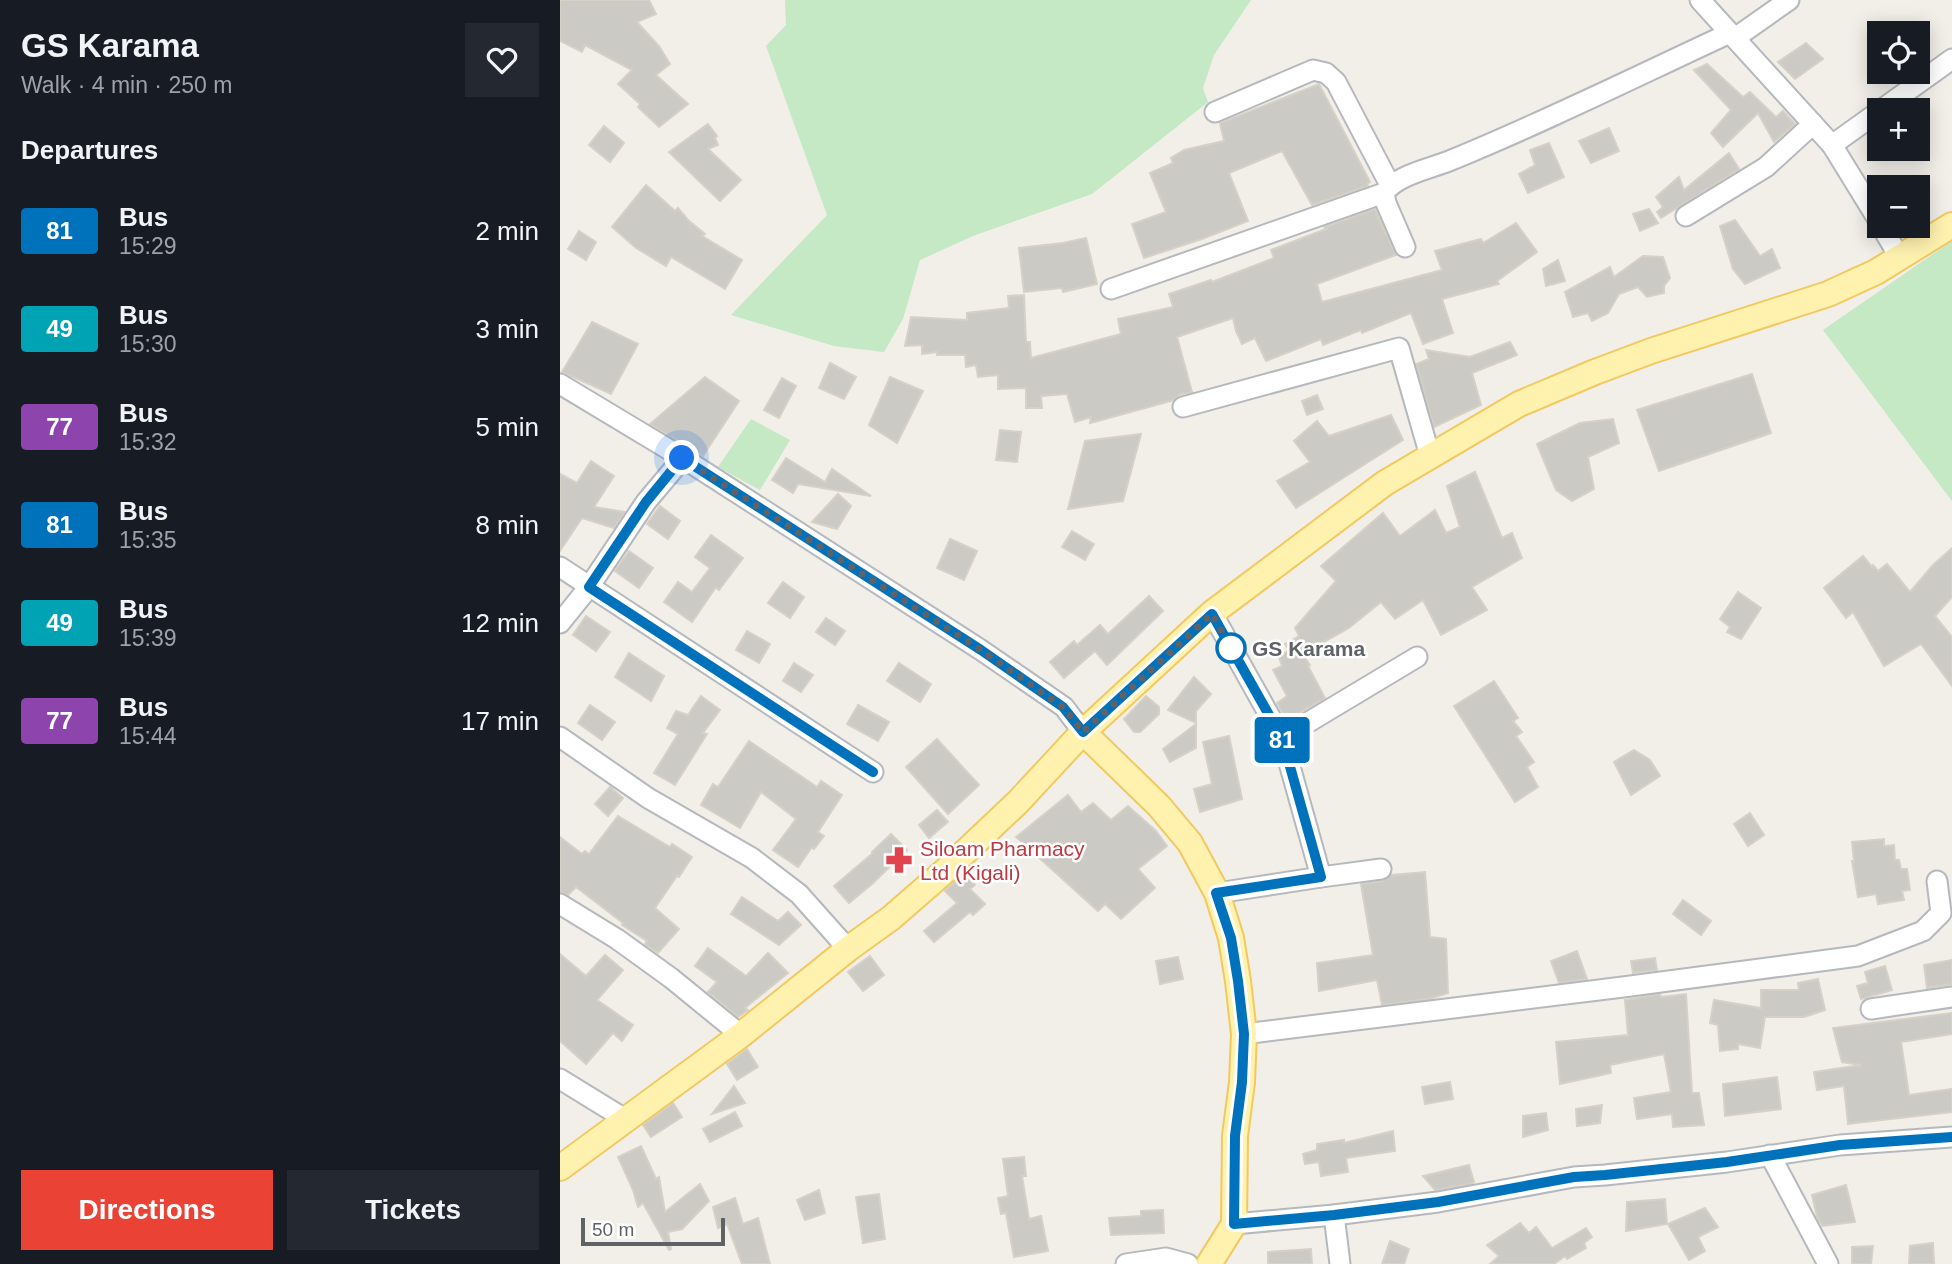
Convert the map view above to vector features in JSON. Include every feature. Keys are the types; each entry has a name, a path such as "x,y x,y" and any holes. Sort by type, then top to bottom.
{"main road":[{"path":"560,1168 741,1035 848,948 891,918 1018,802 1083,732 1212,614 1385,483 1519,404 1651,351 1828,294 1877,272 1952,225"},
{"path":"1083,732 1151,798 1190,842 1216,893 1231,938 1244,1034 1242,1082 1235,1136 1234,1224 1209,1264"}],"street":[{"path":"1700,0 1832,145 1867,203"},
{"path":"1111,289 1387,189 1402,178 1540,122 1733,35 1789,0"},
{"path":"1832,145 1952,59"},
{"path":"1214,111 1313,70 1326,73 1336,82 1387,189 1386,203 1405,247"},
{"path":"1686,216 1766,167 1813,124"},
{"path":"1888,238 1900,258"},
{"path":"1183,407 1399,348 1430,456"},
{"path":"560,384 682,458 992,657 1063,707 1083,732"},
{"path":"560,623 589,587 646,502 682,458"},
{"path":"560,567 873,772"},
{"path":"1212,614 1282,738 1321,877"},
{"path":"1282,738 1417,657"},
{"path":"560,737 648,798 752,858 799,894 848,948"},
{"path":"1216,893 1381,869"},
{"path":"1244,1034 1858,956 1923,931 1941,913 1937,881"},
{"path":"560,904 617,939 671,978 741,1035"},
{"path":"1871,1009 1952,998"},
{"path":"560,1079 625,1119"},
{"path":"1234,1224 1438,1202 1574,1177 1840,1145 1952,1137"},
{"path":"1770,1155 1828,1264"},
{"path":"1334,1215 1340,1264"},
{"path":"1126,1264 1166,1258 1188,1264"}],"green space":[{"path":"785,0 1251,0 1214,55 1203,88 1208,102 1092,194 973,236 920,260 903,319 884,352 834,346 731,315 827,215 766,46 786,25"},
{"path":"1952,241 1952,501 1823,330"},
{"path":"751,419 790,440 760,490 718,467"}],"building":[{"path":"560,0 649,0 656,14 637,22 659,46 670,64 656,75 688,104 659,127 638,107 640,104 618,84 632,70 585,45 582,52 560,41"},
{"path":"1806,43 1823,59 1795,79 1778,62"},
{"path":"1707,64 1743,97 1750,92 1776,117 1783,111 1795,124 1774,142 1758,113 1723,147 1711,133 1731,110 1694,70"},
{"path":"1319,84 1370,182 1368,186 1312,205 1282,151 1229,173 1248,221 1144,258 1132,224 1166,212 1150,173 1173,163 1171,158 1184,150 1224,141 1220,123"},
{"path":"708,124 717,136 715,138 718,145 708,149 741,180 720,201 669,152"},
{"path":"604,126 624,143 610,162 589,145"},
{"path":"1609,128 1619,151 1591,163 1579,141"},
{"path":"1549,143 1564,177 1528,193 1519,174 1535,165 1530,150"},
{"path":"1729,153 1739,169 1661,218 1657,212 1663,207 1656,197 1679,177 1684,190"},
{"path":"646,185 675,211 678,208 705,234 702,236 742,260 725,289 671,257 666,266 636,248 612,227"},
{"path":"1375,209 1396,255 1317,284 1322,302 1442,270 1435,251 1481,239 1483,243 1516,223 1537,252 1497,281 1499,284 1442,299 1453,333 1423,344 1411,313 1323,345 1321,339 1266,361 1255,338 1242,344 1233,318 1177,337 1192,392 1179,395 1174,400 1090,423 1091,417 1075,422 1067,394 1041,396 1042,408 1026,408 1026,388 998,389 998,375 978,377 976,365 966,367 965,355 937,355 937,352 922,354 922,345 905,346 911,317 967,320 967,313 1009,308 1008,296 1024,295 1026,342 1030,342 1031,358 1121,334 1118,319 1173,307 1169,294 1211,280 1212,282 1274,258 1271,250"},
{"path":"1649,209 1658,223 1640,231 1633,214"},
{"path":"1735,220 1760,256 1772,249 1780,268 1745,284 1733,269 1720,226"},
{"path":"579,231 596,242 586,260 568,249"},
{"path":"1086,238 1097,284 1063,292 1062,288 1024,292 1019,248"},
{"path":"1643,256 1663,257 1670,278 1664,286 1664,293 1647,297 1638,287 1619,294 1608,313 1592,321 1588,313 1573,317 1565,292 1610,267 1614,277"},
{"path":"1558,260 1565,281 1546,286 1543,269"},
{"path":"592,322 638,344 611,394 562,372"},
{"path":"1510,342 1517,355 1472,373 1481,405 1434,427 1416,364 1429,359 1426,350 1470,357"},
{"path":"830,363 856,377 844,399 819,388"},
{"path":"1752,374 1771,433 1659,471 1637,410"},
{"path":"705,377 739,401 703,456 650,424"},
{"path":"890,377 923,391 897,443 869,425"},
{"path":"782,378 796,386 779,418 764,410"},
{"path":"1317,395 1323,409 1307,415 1302,401"},
{"path":"1391,415 1403,440 1296,508 1277,481 1310,462 1294,441 1317,421 1329,436"},
{"path":"1613,419 1619,443 1588,457 1594,489 1572,501 1556,490 1537,444 1580,423"},
{"path":"1000,430 1021,432 1017,462 996,460"},
{"path":"1141,434 1123,501 1068,509 1085,441"},
{"path":"786,458 825,482 832,469 871,496 798,484 793,493 772,480"},
{"path":"591,461 614,476 594,507 625,512 614,528 582,518 560,551 560,474 577,483"},
{"path":"1475,472 1502,538 1512,533 1522,558 1472,587 1487,610 1441,635 1423,600 1395,619 1381,602 1349,628 1302,654 1325,698 1287,720 1277,703 1287,696 1273,670 1282,666 1279,657 1289,650 1285,644 1299,636 1295,628 1336,581 1321,566 1383,513 1400,536 1435,510 1446,533 1460,527 1447,486"},
{"path":"838,494 851,506 837,529 812,522"},
{"path":"660,506 680,521 668,539 647,524"},
{"path":"1072,531 1094,544 1085,560 1062,547"},
{"path":"711,535 743,558 719,590 716,587 692,622 664,602 678,582 692,592 710,568 695,557"},
{"path":"950,539 977,551 964,580 937,568"},
{"path":"1952,548 1952,597 1935,616 1952,637 1952,686 1921,644 1884,666 1853,612 1846,618 1824,588 1863,556 1878,571 1887,564 1910,592"},
{"path":"629,551 653,568 639,588 615,571"},
{"path":"783,582 804,597 790,618 768,603"},
{"path":"1738,592 1761,608 1741,639 1727,632 1730,627 1720,619"},
{"path":"1149,596 1163,611 1107,665 1095,651 1064,678 1050,662 1074,641 1077,645 1100,625 1108,634"},
{"path":"586,616 610,632 596,651 573,635"},
{"path":"826,618 845,631 835,645 816,632"},
{"path":"747,631 770,644 759,663 736,650"},
{"path":"629,653 664,676 651,701 615,677"},
{"path":"794,663 813,675 801,692 783,681"},
{"path":"899,663 931,684 920,702 887,681"},
{"path":"1194,677 1211,694 1196,711 1196,723 1168,710"},
{"path":"1494,681 1518,718 1513,721 1522,732 1516,736 1534,762 1527,767 1538,787 1515,802 1454,706"},
{"path":"701,696 720,710 703,733 707,734 675,785 654,773 678,734 667,728 676,711 688,715"},
{"path":"1146,696 1159,707 1159,714 1140,732 1134,732 1124,719"},
{"path":"590,705 615,722 602,740 578,723"},
{"path":"858,705 889,722 878,741 847,724"},
{"path":"1196,724 1196,748 1170,762 1163,749"},
{"path":"1229,736 1242,799 1200,812 1194,789 1212,784 1203,742"},
{"path":"937,739 979,785 948,814 906,767"},
{"path":"749,741 817,787 821,781 842,795 818,832 824,836 814,849 812,847 798,867 773,850 796,819 761,792 740,828 701,805 713,784 718,787"},
{"path":"1634,750 1650,760 1660,776 1631,795 1614,762"},
{"path":"610,787 623,798 608,816 595,804"},
{"path":"1068,795 1081,812 1093,803 1111,820 1128,806 1156,831 1167,846 1138,869 1155,888 1121,919 1105,904 1098,911 1016,837"},
{"path":"937,810 948,822 929,838 919,825"},
{"path":"1750,813 1764,835 1748,846 1734,824"},
{"path":"618,816 692,857 655,908 679,929 658,953 645,944 647,941 622,925 623,923 576,887 568,895 560,892 560,837 582,854 585,851 589,854"},
{"path":"891,834 907,850 849,903 834,886"},
{"path":"1884,839 1884,846 1894,845 1895,860 1899,860 1901,869 1907,869 1910,890 1902,891 1904,900 1878,904 1876,894 1858,897 1852,842"},
{"path":"1425,872 1430,937 1446,939 1448,993 1429,999 1382,1005 1377,980 1319,991 1317,963 1373,955 1361,884 1383,881 1391,875"},
{"path":"964,874 975,885 970,889 985,904 973,915 970,912 934,942 924,931 957,903 945,891"},
{"path":"742,897 778,921 788,912 801,925 779,945 731,914"},
{"path":"1683,900 1711,921 1701,935 1673,914"},
{"path":"708,948 746,976 768,953 788,973 745,1008 748,1010 738,1017 708,992 717,982 695,966"},
{"path":"1577,951 1587,979 1559,983 1551,961"},
{"path":"560,954 586,976 605,955 623,970 597,1000 633,1025 622,1041 613,1033 586,1064 560,1041"},
{"path":"870,956 884,975 863,991 848,972"},
{"path":"1178,957 1183,979 1160,984 1156,961"},
{"path":"1655,958 1657,970 1633,973 1631,961"},
{"path":"1952,960 1952,984 1927,988 1924,965"},
{"path":"1885,966 1892,990 1861,999 1857,986 1868,983 1865,972"},
{"path":"1818,979 1825,1010 1804,1017 1765,1017 1760,1048 1738,1044 1738,1049 1720,1051 1718,1025 1710,1023 1714,1000 1761,1008 1761,990 1799,990 1798,983"},
{"path":"1660,994 1661,997 1686,994 1692,1093 1699,1093 1704,1125 1673,1127 1672,1114 1637,1119 1634,1098 1671,1092 1664,1054 1610,1065 1611,1073 1560,1084 1556,1042 1628,1035 1625,1000"},
{"path":"1952,1013 1952,1034 1901,1042 1909,1095 1952,1089 1952,1112 1848,1124 1844,1086 1817,1090 1814,1072 1861,1065 1842,1062 1833,1028"},
{"path":"747,1049 758,1067 737,1080 727,1064"},
{"path":"1777,1077 1781,1109 1725,1116 1723,1084"},
{"path":"1450,1082 1453,1099 1425,1104 1422,1087"},
{"path":"734,1086 745,1103 712,1114"},
{"path":"673,1103 682,1117 651,1137 643,1125"},
{"path":"1602,1105 1600,1123 1577,1126 1576,1109"},
{"path":"735,1112 742,1126 710,1142 703,1129"},
{"path":"1546,1113 1548,1130 1523,1137 1523,1116"},
{"path":"1393,1131 1395,1151 1346,1158 1348,1172 1321,1176 1319,1162 1305,1164 1303,1154 1317,1150 1317,1144 1344,1140 1344,1143"},
{"path":"641,1146 656,1179 659,1177 665,1212 700,1184 709,1201 682,1229 668,1232 669,1250 643,1203 638,1207 618,1157"},
{"path":"1024,1157 1026,1176 1022,1176 1029,1219 1041,1216 1048,1251 1014,1257 1006,1213 1001,1214 998,1198 1008,1196 1003,1159"},
{"path":"1469,1165 1474,1182 1471,1184 1435,1190 1423,1176"},
{"path":"1846,1185 1855,1222 1822,1226 1812,1195"},
{"path":"819,1190 825,1213 805,1220 797,1200"},
{"path":"879,1194 885,1239 863,1243 856,1197"},
{"path":"735,1198 743,1224 758,1218 770,1264 742,1264 727,1224 718,1228 713,1207"},
{"path":"1665,1199 1667,1224 1626,1231 1627,1202"},
{"path":"1705,1208 1718,1227 1698,1237 1705,1251 1689,1260 1668,1224"},
{"path":"1163,1210 1164,1233 1111,1235 1109,1218 1141,1216 1141,1211"},
{"path":"1520,1223 1529,1233 1536,1227 1552,1248 1586,1228 1592,1237 1584,1243 1586,1248 1567,1259 1565,1256 1554,1264 1490,1264 1499,1256 1487,1245"},
{"path":"1390,1241 1409,1249 1404,1264 1382,1264"},
{"path":"1933,1243 1934,1264 1909,1264 1910,1246"},
{"path":"1873,1246 1871,1264 1852,1264 1852,1247"},
{"path":"1311,1249 1312,1264 1268,1264 1268,1252"}],"bus line":[{"name":"81","path":"873,772 589,587 646,502 682,458 981,650 1063,707 1083,732 1212,614 1282,738 1321,877 1216,893 1231,938 1244,1034 1242,1082 1235,1136 1234,1224 1438,1202 1574,1177 1727,1162 1840,1145 1952,1137"}],"place":[{"name":"GS Karama","path":"1231,648"},
{"name":"Siloam Pharmacy Ltd (Kigali)","path":"899,860"}],"route":[{"path":"682,458 981,650 1063,707 1083,732 1212,614 1235,655 1231,648"}]}
